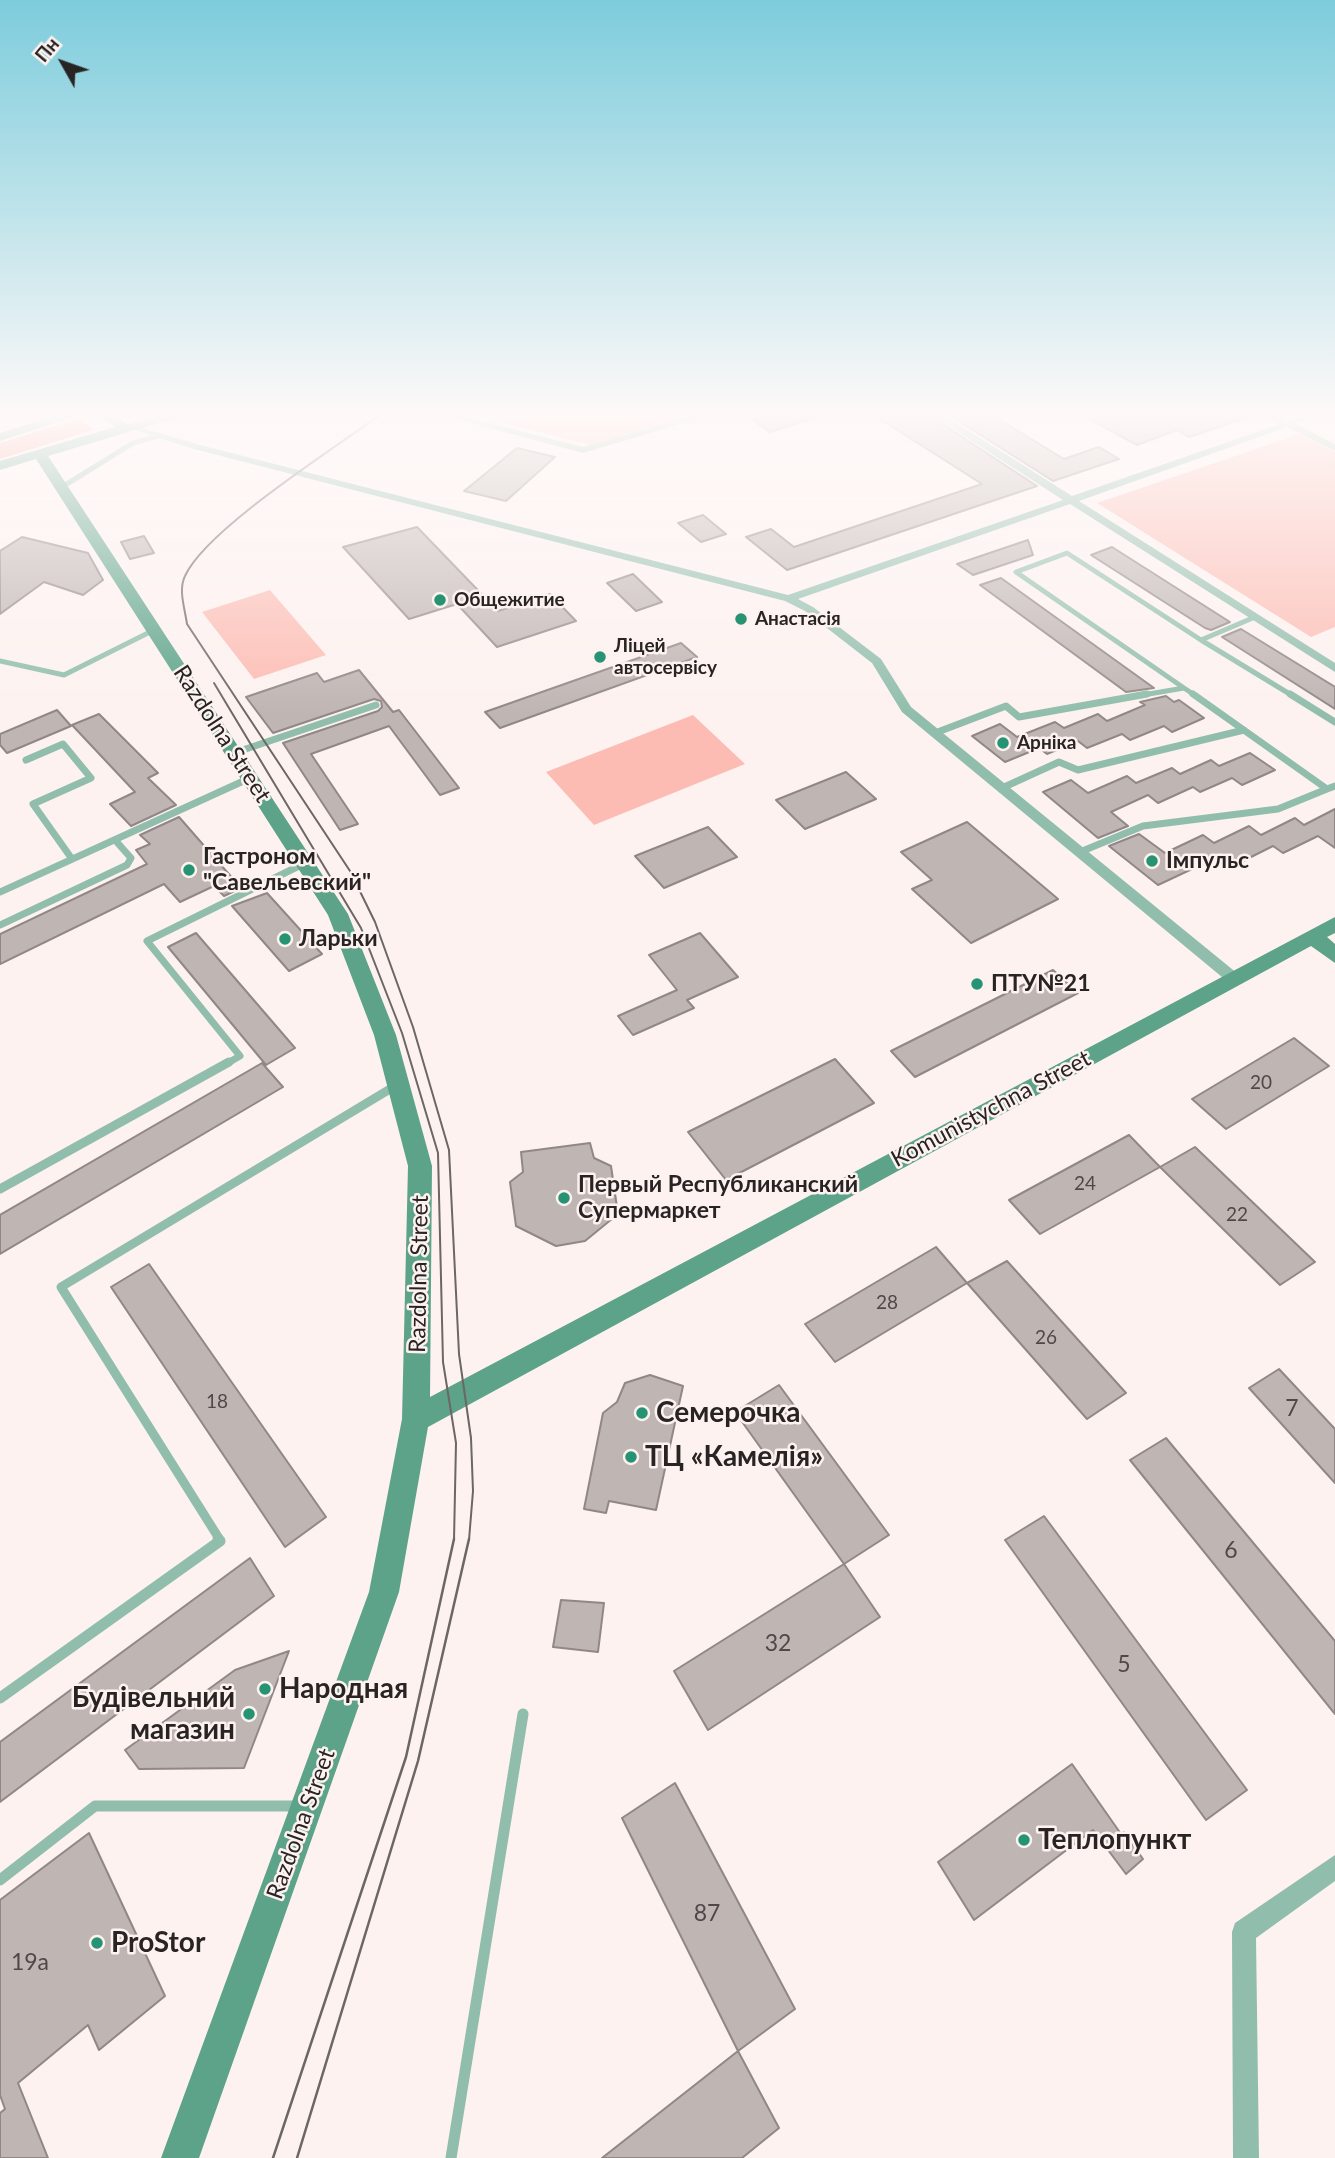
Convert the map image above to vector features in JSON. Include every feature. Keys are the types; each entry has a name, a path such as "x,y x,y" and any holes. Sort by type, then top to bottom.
{"street":[{"name":"Razdolna Street","path":"79,513 338,914 385,1035 420,1166 416,1419 384,1592 180,2158"},
{"path":"455,513 789,599 809,609 877,660 906,709 1233,978"},
{"path":"789,599 1034,513"},
{"path":"1090,513 1335,668"},
{"name":"Komunistychna Street","path":"416,1419 1335,924"},
{"path":"1312,936 1335,955"},
{"path":"1246,2158 1244,1932 1335,1867"}],"lane":[{"path":"1331,788 1016,572 1067,553 1201,640 1335,722"},
{"path":"1201,640 1255,617"},
{"path":"0,662 64,676 155,630"},
{"path":"935,733 1006,706 1019,717 1184,688"},
{"path":"234,753 376,705"},
{"path":"1002,788 1059,762 1078,770 1244,730"},
{"path":"26,760 63,744 91,778 33,804 72,859"},
{"path":"0,892 250,778"},
{"path":"1080,852 1143,826 1278,808 1331,788"},
{"path":"0,925 127,865 131,858 115,840"},
{"path":"0,1189 240,1056 147,941 305,863"},
{"path":"0,1698 220,1541 61,1287 398,1084"},
{"path":"451,2158 523,1714"},
{"path":"0,1880 95,1806 307,1806"}],"shaded area":[{"path":"1113,513 1335,513 1335,627 1311,637"},
{"path":"270,590 326,655 254,679 202,612"},
{"path":"693,715 745,764 594,825 546,772"}],"building":[{"path":"896,513 958,513 787,570 746,537 771,529 794,547"},
{"path":"703,515 726,534 701,542 678,523"},
{"path":"417,527 498,611 550,594 576,621 497,647 457,604 409,619 343,547"},
{"path":"144,536 154,553 130,559 121,542"},
{"path":"22,537 88,553 103,580 83,595 44,582 0,614 0,551"},
{"path":"1028,540 1033,555 973,575 957,564"},
{"path":"1112,547 1230,622 1211,630 1205,628 1091,555"},
{"path":"633,574 662,602 636,611 607,583"},
{"path":"1001,578 1154,688 1126,692 980,585"},
{"path":"1241,629 1335,687 1335,709 1222,637"},
{"path":"681,643 697,657 500,728 485,712"},
{"path":"359,670 393,712 399,710 459,788 440,795 389,726 311,754 358,824 340,830 283,743 378,711 382,707 381,701 374,699 273,733 246,697 317,673 324,682"},
{"path":"1166,696 1174,702 1179,700 1204,718 1172,732 1164,726 1130,740 1122,734 1087,748 1078,741 1047,754 1039,748 1005,762 972,736 1000,724 1017,737 1055,722 1064,728 1098,714 1107,721 1145,705 1140,702"},
{"path":"57,710 71,726 7,753 0,745 0,734"},
{"path":"99,714 158,773 148,778 176,805 131,826 110,804 135,792 72,725"},
{"path":"1250,753 1275,770 1242,785 1232,778 1200,792 1193,787 1158,803 1148,795 1111,812 1128,826 1098,838 1043,792 1071,780 1088,793 1127,776 1136,783 1172,768 1180,774 1211,760 1219,766"},
{"path":"846,772 876,799 805,829 776,800"},
{"path":"1335,809 1335,848 1318,836 1283,853 1273,846 1237,864 1224,854 1158,885 1109,846 1139,834 1165,853 1203,835 1214,843 1249,826 1261,835 1295,818 1304,825"},
{"path":"179,817 241,888 224,896 214,886 180,902 164,884 0,964 0,934 147,864 136,850 150,844 140,835"},
{"path":"967,822 1058,899 971,943 912,889 932,880 901,852"},
{"path":"708,827 737,857 664,888 635,856"},
{"name":"Ларьки","path":"267,893 322,954 289,971 232,906"},
{"path":"196,933 295,1048 266,1065 168,947"},
{"path":"700,933 738,977 687,1000 694,1008 633,1035 618,1016 677,990 649,955"},
{"path":"1053,970 1078,993 915,1077 891,1051"},
{"path":"1294,1038 1329,1066 1226,1129 1192,1099"},
{"path":"835,1059 874,1103 726,1180 688,1132"},
{"path":"262,1063 283,1087 0,1254 0,1215"},
{"path":"1129,1135 1160,1167 1040,1234 1009,1200"},
{"name":"Первый Республиканский Супермаркет","path":"590,1143 594,1158 611,1166 618,1214 585,1241 556,1246 516,1226 510,1182 523,1172 521,1152"},
{"path":"1195,1147 1315,1262 1280,1285 1160,1167"},
{"path":"936,1247 967,1283 835,1362 805,1324"},
{"path":"1007,1261 1126,1393 1087,1419 967,1283"},
{"path":"149,1264 326,1517 285,1547 111,1287"},
{"path":"1279,1369 1335,1429 1335,1483 1249,1388"},
{"name":"ТЦ «Камелія»","path":"650,1375 683,1386 656,1510 609,1501 606,1513 584,1509 603,1413 617,1402 625,1383"},
{"path":"779,1385 889,1535 844,1564 735,1412"},
{"path":"1166,1438 1335,1641 1335,1714 1130,1460"},
{"path":"1044,1516 1247,1790 1206,1820 1005,1540"},
{"path":"250,1558 274,1596 0,1802 0,1742"},
{"path":"844,1564 880,1617 708,1730 674,1671"},
{"path":"561,1600 604,1603 598,1652 553,1647"},
{"path":"289,1651 244,1768 139,1769 125,1750 235,1670"},
{"name":"Теплопункт","path":"1072,1764 1121,1834 1124,1832 1143,1859 1126,1874 1093,1830 974,1920 938,1862"},
{"path":"675,1783 795,2009 738,2051 622,1818"},
{"path":"89,1833 165,1996 99,2050 88,2025 18,2083 48,2158 0,2158 0,2113 5,2109 0,2095 0,1900"},
{"path":"738,2051 779,2128 742,2158 602,2158"}],"tram line":[{"path":"244,513 218,535 185,576 182,593 187,624 350,871 375,922 413,1027 449,1150 459,1354 471,1438 473,1491 469,1540"},
{"path":"214,683 361,928 402,1033 438,1153 443,1362 456,1443 454,1540"},
{"path":"273,2158 406,1757 454,1539"},
{"path":"297,2158 418,1761 469,1539"}],"place":[{"name":"Общежитие","path":"440,600"},
{"name":"Анастасія","path":"741,619"},
{"name":"Ліцей автосервісу","path":"600,657"},
{"name":"Арніка","path":"1003,743"},
{"name":"Імпульс","path":"1152,861"},
{"name":"Гастроном \"Савельевский\"","path":"189,870"},
{"name":"Ларьки","path":"285,939"},
{"name":"ПТУ№21","path":"977,984"},
{"name":"Первый Республиканский Супермаркет","path":"564,1198"},
{"name":"Семерочка","path":"642,1413"},
{"name":"ТЦ «Камелія»","path":"631,1457"},
{"name":"Народная","path":"265,1689"},
{"name":"Будівельний магазин","path":"249,1714"},
{"name":"Теплопункт","path":"1024,1840"},
{"name":"ProStor","path":"97,1943"}]}
